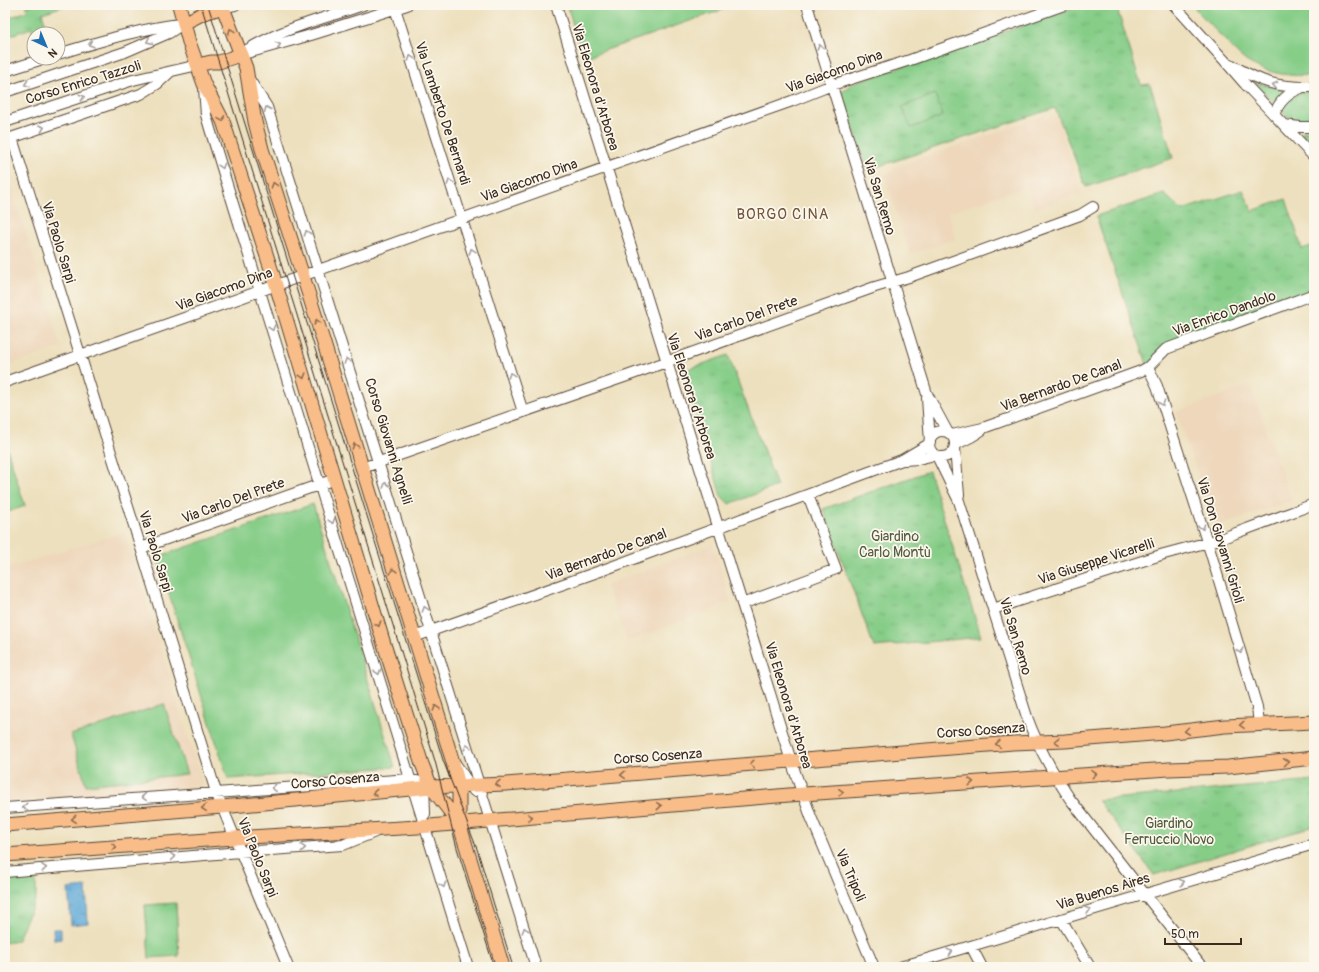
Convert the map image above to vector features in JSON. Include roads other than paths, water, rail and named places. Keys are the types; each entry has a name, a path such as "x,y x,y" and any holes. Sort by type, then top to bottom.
{"main road":[{"path":"179,5 184,23 204,13 226,6"},
{"name":"Corso Giovanni Agnelli","path":"226,6 240,55 246,68 255,122 452,759 470,785 459,823"},
{"name":"Corso Giovanni Agnelli","path":"184,23 204,84 223,121 276,285 384,644 422,764 421,785 459,823 504,967"},
{"path":"198,65 219,62 240,55"},
{"name":"Corso Cosenza","path":"5,825 222,807 421,785 506,784 1037,742 1150,735 1225,726 1314,722"},
{"path":"5,855 425,826 1055,776 1228,767 1314,758"}],"street":[{"path":"240,55 261,41 364,5"},
{"path":"240,55 262,50 394,7 407,5"},
{"name":"Via Eleonora d'Arborea","path":"556,5 802,795"},
{"name":"Via San Remo","path":"806,5 832,85 926,394 929,443"},
{"name":"Via Giacomo Dina","path":"5,382 606,168 812,94 832,85 910,60 1064,5"},
{"path":"1174,5 1245,84 1314,157"},
{"name":"Via Lamberto De Bernardi","path":"394,7 523,412"},
{"path":"66,52 117,36 166,25 184,23"},
{"name":"Corso Enrico Tazzoli","path":"5,92 125,52 168,33 184,23"},
{"path":"1225,61 1254,78 1270,84 1301,88 1314,87"},
{"path":"5,71 26,64"},
{"name":"Corso Enrico Tazzoli","path":"5,122 133,80 198,65"},
{"name":"Corso Enrico Tazzoli","path":"8,139 142,94 157,84 170,72"},
{"name":"Corso Giovanni Agnelli","path":"247,75 267,107 432,631 470,785 491,820 536,967"},
{"name":"Corso Giovanni Agnelli","path":"204,84 206,115 210,129 370,648 421,785 425,826 468,967"},
{"path":"1274,115 1277,107 1285,97 1301,88"},
{"path":"1284,125 1300,128 1314,127"},
{"name":"Via Paolo Sarpi","path":"8,139 80,356 216,792 288,967"},
{"name":"Via Carlo Del Prete","path":"362,468 1080,215 1093,207"},
{"name":"Via Enrico Dandolo","path":"1148,367 1166,349 1314,294"},
{"name":"Via Bernardo De Canal","path":"950,433 983,428 1141,371 1148,367"},
{"name":"Via Don Giovanni Grioli","path":"1148,367 1157,386 1207,542 1257,707 1259,724"},
{"name":"Via San Remo","path":"926,394 950,433"},
{"name":"Via Bernardo De Canal","path":"955,447 983,428"},
{"path":"940,431 950,433 955,439 955,447 951,454 947,456 936,455 931,451 929,443 932,435 940,431"},
{"name":"Via Bernardo De Canal","path":"414,637 902,460 929,443"},
{"name":"Via San Remo","path":"955,447 959,501"},
{"name":"Via San Remo","path":"936,455 959,501 1027,717 1037,742 1055,776 1073,802 1202,967"},
{"name":"Via Bernardo De Canal","path":"902,460 918,460 936,455"},
{"name":"Via Carlo Del Prete","path":"141,548 335,479"},
{"path":"742,604 836,569 808,495"},
{"name":"Via Giuseppe Vicarelli","path":"993,608 1164,554 1220,539 1314,504"},
{"path":"370,648 384,644"},
{"name":"Corso Cosenza","path":"5,808 216,792 421,785"},
{"name":"Via Tripoli","path":"802,795 874,967"},
{"path":"5,872 240,852 343,845 381,829"},
{"name":"Via Buenos Aires","path":"900,967 1314,844"},
{"path":"1061,918 1090,967"},
{"path":"971,946 982,967"}],"water":[{"path":"86,887 88,923 71,925 68,889"},
{"path":"53,929 61,929 61,939 54,940"}],"tram line":[{"path":"201,5 435,761 457,848 494,967"},
{"path":"208,5 443,760 477,849 513,967"}],"district":[{"name":"BORGO CINA","path":"783,214"}],"park label":[{"name":"Giardino Carlo Montù","path":"895,544"},
{"name":"Giardino Ferruccio Novo","path":"1169,832"}]}
